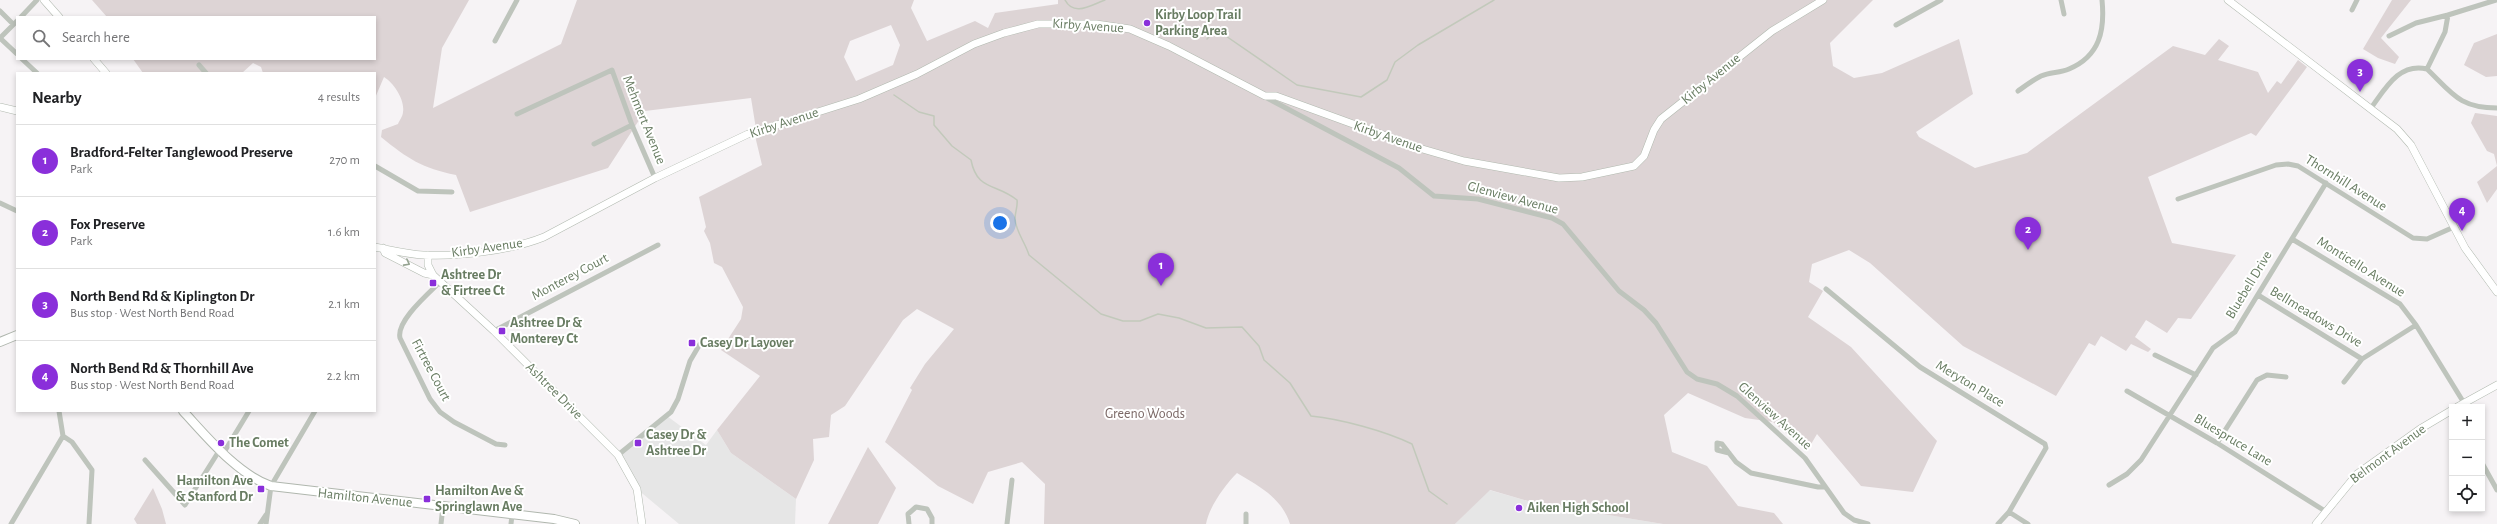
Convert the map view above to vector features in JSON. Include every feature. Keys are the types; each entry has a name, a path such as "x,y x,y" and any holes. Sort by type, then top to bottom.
{"main road":[{"path":"0,342 16,335"},
{"name":"Hamilton Avenue","path":"184,412 221,452 253,477 271,486 443,506 575,524"}],"street":[{"path":"22,16 37,0"},
{"path":"44,0 57,16"},
{"path":"494,41 517,0"},
{"name":"Kirby Avenue","path":"376,247 428,255 499,250 525,244 544,237 655,178 748,134 866,97 917,74 974,44 1004,33 1038,24 1096,24 1130,28 1169,46 1265,96 1276,96 1419,148 1464,161 1559,178 1582,177 1638,164 1644,156 1654,130 1661,119 1753,45 1790,19 1824,0"},
{"path":"1896,25 1941,0"},
{"path":"2061,0 2064,14"},
{"path":"2018,91 2042,75 2066,70 2085,58 2098,43 2104,27 2102,0"},
{"path":"2228,0 2389,122 2411,145 2454,228 2497,292"},
{"path":"2352,10 2357,0"},
{"path":"2389,36 2416,23 2496,0"},
{"path":"0,11 15,23 0,38 16,53"},
{"path":"2427,69 2445,32 2448,15"},
{"path":"23,60 36,72"},
{"path":"95,60 105,72"},
{"path":"199,65 205,72"},
{"path":"2371,108 2394,78 2402,71 2416,67 2427,69 2460,100 2469,106 2497,108"},
{"name":"Mehmert Avenue","path":"517,114 612,70 632,125 655,178"},
{"name":"Glenview Avenue","path":"1265,96 1399,168 1434,196 1478,199 1552,218 1563,224 1619,291 1644,310 1656,323 1687,372 1697,379 1717,384 1737,396 1805,458 1844,513 1854,520 1868,524"},
{"path":"0,107 16,111"},
{"path":"594,144 632,125"},
{"name":"Thornhill Avenue","path":"2178,199 2282,164 2298,166 2413,238 2427,239 2454,228"},
{"path":"376,167 418,191 452,192"},
{"name":"Bluebell Drive","path":"2110,485 2130,471 2145,455 2213,348 2235,332 2326,183"},
{"path":"0,203 16,211"},
{"name":"Monticello Avenue","path":"2292,239 2394,299 2416,325 2464,403"},
{"name":"Monterey Court","path":"494,332 658,245"},
{"name":"Ashtree Drive","path":"383,248 385,253 424,273 433,275 441,281 618,455 637,489 642,524"},
{"path":"428,255 428,265 433,275"},
{"name":"Firtree Court","path":"441,281 404,320 399,331 400,338 430,399 440,412 468,430 496,444 505,445"},
{"name":"Meryton Place","path":"1826,289 1920,367 2045,444 2046,448 2009,512"},
{"name":"Bellmeadows Drive","path":"2258,296 2362,359"},
{"path":"2344,382 2362,359 2416,325"},
{"path":"618,455 671,412 676,403 690,361 700,344"},
{"path":"2155,355 2164,358 2196,375"},
{"path":"2217,443 2257,380 2268,376 2286,377"},
{"path":"2464,403 2497,385"},
{"name":"Bluespruce Lane","path":"2127,391 2217,443 2326,511"},
{"path":"11,524 63,436 59,412"},
{"path":"145,460 185,505 249,412"},
{"path":"266,524 271,486 314,412"},
{"name":"Belmont Avenue","path":"2316,524 2348,482 2366,466 2449,412"},
{"path":"63,436 72,442 92,470 89,524"},
{"path":"1729,453 1736,462 1751,473 1818,487 1825,487"},
{"path":"2485,468 2497,490"},
{"path":"1007,524 1012,480"},
{"path":"441,524 443,506"},
{"path":"909,524 908,514 916,507 927,510 932,518 932,524"},
{"path":"1998,524 2009,512 2028,524"},
{"path":"260,524 267,513"},
{"path":"1246,514 1246,524"},
{"path":"511,524 512,515"}],"shaded area":[{"path":"667,416 706,445 717,430 731,453 796,499 795,524 679,524 637,489 618,455"},
{"name":"Aiken High School","path":"1489,490 1535,503 1663,524 1455,524"}],"green space":[{"name":"Greeno Woods","path":"92,0 469,0 442,48 433,108 561,44 577,0 914,0 911,8 927,41 975,21 988,28 995,13 1058,4 1058,0 1873,0 1830,43 1833,66 1854,78 1882,73 1959,39 1973,94 1916,132 1919,137 1975,168 2027,153 2173,46 2205,55 2219,39 2229,46 2218,60 2258,72 2268,93 2277,81 2281,84 2298,60 2307,67 2256,136 2251,133 2148,177 2172,243 2236,255 2191,319 2178,318 2167,333 2146,320 2135,337 2151,349 2148,352 2131,344 2126,351 2101,336 2095,346 2089,343 2056,396 1963,346 1870,263 1849,250 1812,264 1809,282 1823,291 1808,317 1851,347 1937,441 1913,492 1861,486 1817,434 1807,451 1773,422 1745,418 1688,393 1664,415 1672,452 1707,466 1738,506 1774,513 1783,524 1663,524 1535,503 1490,490 1455,524 1290,524 1276,500 1261,488 1237,473 1218,497 1210,511 1206,524 1044,524 1045,484 1022,462 988,472 973,504 938,486 885,442 912,390 910,388 925,364 954,329 917,309 903,320 845,406 831,415 829,437 813,439 814,460 796,499 731,453 717,430 760,376 721,350 741,319 743,307 722,267 714,263 710,243 704,231 706,227 699,197 762,165 756,140 757,135 751,98 645,111 608,168 470,212 456,175 424,166 416,162 381,137 382,130 398,124 403,112 403,107 401,97 398,92 384,77 376,96 376,72 263,72 261,67 253,63 243,72 142,72 134,60 376,60 376,16 106,16","holes":["891,25 900,45 893,65 856,81 844,57 850,41"]},
{"path":"2392,0 2411,0 2381,38 2399,57 2395,64 2378,58 2363,49"},
{"path":"2497,34 2497,76 2486,77 2464,65 2474,43"},
{"path":"2475,113 2497,116 2497,166 2494,154 2487,151 2471,123"},
{"path":"2497,166 2497,189 2487,203 2477,182"},
{"path":"868,447 896,488 878,524 828,524"},
{"path":"153,488 162,509 166,524 137,524 134,519"}],"waterway":[{"path":"1065,0 1073,8 1078,9 1089,7 1105,0"},
{"path":"1207,39 1214,32 1223,34 1297,85 1361,97 1387,80 1395,62 1418,45 1494,0"},
{"path":"894,95 919,112 934,116 934,125 952,146 971,160 978,177 988,185 1017,200 1015,216 1016,224 1029,255 1101,314 1123,321 1140,321 1158,314 1179,318 1206,328 1242,327 1259,346 1264,360 1290,383 1311,416 1363,426 1412,444 1429,491 1447,504"}],"place":[{"name":"Kirby Loop Trail Parking Area","path":"1147,23"},
{"name":"North Bend Rd & Kiplington Dr","path":"2360,92"},
{"name":"North Bend Rd & Thornhill Ave","path":"2462,231"},
{"name":"Fox Preserve","path":"2028,250"},
{"name":"Ashtree Dr & Firtree Ct","path":"433,283"},
{"name":"Bradford-Felter Tanglewood Preserve","path":"1161,286"},
{"name":"Ashtree Dr & Monterey Ct","path":"502,331"},
{"name":"Casey Dr Layover","path":"692,343"},
{"name":"The Comet","path":"221,443"},
{"name":"Casey Dr & Ashtree Dr","path":"638,443"},
{"name":"Hamilton Ave & Stanford Dr","path":"261,489"},
{"name":"Hamilton Ave & Springlawn Ave","path":"427,499"},
{"name":"Aiken High School","path":"1519,508"}]}
